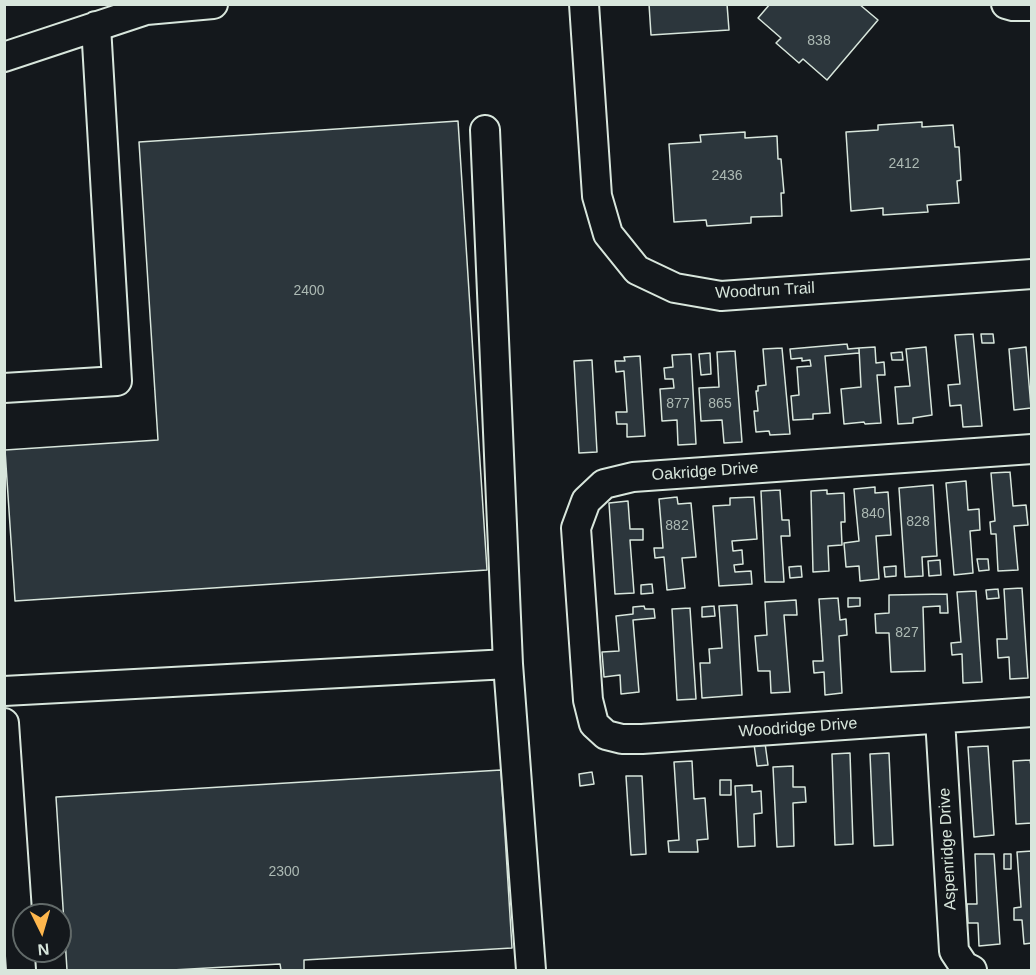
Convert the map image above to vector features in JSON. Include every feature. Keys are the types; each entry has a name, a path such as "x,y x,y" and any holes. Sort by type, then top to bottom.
{"street":[{"path":"4,57 146,10 213,4"},
{"name":"Woodrun Trail","path":"584,4 597,196 608,234 637,270 675,288 721,296 1032,274"},
{"path":"1006,4 1032,6"},
{"path":"4,388 117,381 96,26"},
{"path":"485,130 508,664 531,970"},
{"name":"Oakridge Drive","path":"588,700 576,528 586,501 604,483 633,477 1032,449"},
{"path":"4,691 508,664"},
{"name":"Woodridge Drive","path":"588,700 594,724 606,735 622,739 1032,712"},
{"name":"Aspenridge Drive","path":"940,718 954,951 964,966 972,970"},
{"path":"4,723 21,970"}],"building":[{"path":"649,4 727,4 729,30 651,35"},
{"path":"770,4 859,4 878,20 827,80 803,59 799,63 776,43 781,38 758,18"},
{"path":"458,121 487,570 15,601 5,450 158,440 139,142"},
{"path":"922,122 922,127 953,125 955,147 959,147 961,180 957,181 959,203 927,205 928,212 883,215 883,208 851,211 846,132 878,130 878,125"},
{"path":"745,132 745,138 777,136 778,159 781,159 784,193 781,193 782,216 751,217 751,223 707,226 706,220 674,222 669,144 701,142 700,135"},
{"path":"973,334 982,426 963,427 961,405 950,406 948,385 960,384 955,335"},
{"path":"981,334 993,334 994,343 982,343"},
{"path":"847,344 848,349 859,348 859,353 825,356 830,413 813,414 813,419 793,420 791,396 799,395 797,367 811,366 810,360 791,359 790,349"},
{"path":"875,347 876,363 884,362 885,375 877,375 881,423 844,424 841,389 861,387 859,348"},
{"path":"926,347 932,415 913,418 913,423 898,424 895,387 910,386 906,349"},
{"path":"1026,347 1031,408 1014,410 1009,349"},
{"path":"782,348 790,434 770,435 769,431 756,432 754,411 758,411 756,391 758,391 758,386 766,385 763,349"},
{"path":"735,351 742,442 724,443 722,420 701,421 699,388 719,387 717,352"},
{"path":"902,352 903,360 892,360 891,353"},
{"path":"710,353 711,374 701,375 699,354"},
{"path":"691,354 696,444 678,445 677,420 662,421 660,389 674,388 673,379 665,379 664,368 673,367 672,355"},
{"path":"640,356 645,436 627,437 627,424 617,424 616,412 627,412 624,371 616,372 615,361 625,361 624,357"},
{"path":"592,360 597,452 579,453 574,361"},
{"path":"1010,472 1013,506 1026,505 1028,525 1014,526 1018,570 998,571 996,534 991,534 990,522 995,521 991,473"},
{"path":"966,481 968,510 979,509 980,530 970,531 973,573 954,575 946,483"},
{"path":"933,485 937,556 922,557 923,576 905,577 899,488"},
{"path":"875,487 875,493 888,492 891,535 876,536 879,579 860,581 859,566 846,567 844,543 859,541 854,489"},
{"path":"780,490 782,520 789,520 790,536 781,536 784,582 765,582 761,491"},
{"path":"827,490 827,494 844,493 845,522 841,522 842,545 828,546 829,571 813,572 811,491"},
{"path":"677,497 678,504 691,503 696,557 682,558 685,588 667,590 664,557 655,558 654,548 663,548 659,499"},
{"path":"754,497 757,539 732,541 733,551 742,550 743,564 734,565 735,572 751,571 752,584 719,586 713,506 730,505 730,498"},
{"path":"628,501 630,529 643,529 643,540 630,540 634,593 615,594 609,503"},
{"path":"977,559 988,559 989,570 979,571"},
{"path":"940,560 941,575 929,576 928,561"},
{"path":"801,566 802,577 790,578 789,567"},
{"path":"896,566 896,576 885,577 884,567"},
{"path":"652,584 653,593 641,594 641,585"},
{"path":"1022,588 1028,678 1010,679 1009,657 998,658 997,639 1007,639 1004,589"},
{"path":"998,589 999,598 987,599 986,590"},
{"path":"976,591 982,682 963,683 962,654 952,655 951,643 961,642 957,592"},
{"path":"947,594 948,613 940,613 940,606 923,607 925,671 891,672 889,633 876,633 875,614 889,613 889,595"},
{"path":"838,598 840,620 846,619 847,635 839,636 842,693 825,695 824,672 814,673 813,661 823,661 819,599"},
{"path":"848,598 860,598 860,606 848,607"},
{"path":"796,600 797,615 784,615 790,692 771,693 770,671 758,671 755,636 767,635 765,602"},
{"path":"737,605 742,695 702,698 700,663 710,663 709,649 722,648 719,606"},
{"path":"644,606 645,609 654,609 655,618 633,620 639,692 621,694 620,675 604,677 602,652 619,651 616,616 633,614 633,607"},
{"path":"714,606 715,616 702,617 702,607"},
{"path":"690,608 696,699 677,700 672,609"},
{"path":"765,743 768,765 757,766 754,744"},
{"path":"988,746 994,835 974,837 968,747"},
{"path":"850,753 853,844 835,845 832,754"},
{"path":"889,753 893,845 874,846 870,754"},
{"path":"1030,760 1032,823 1016,824 1013,761"},
{"path":"692,761 694,799 705,798 708,839 697,840 698,852 669,852 668,841 679,840 674,762"},
{"path":"793,766 793,787 805,787 806,802 793,803 794,846 777,847 773,767"},
{"path":"501,770 512,948 304,960 304,970 281,970 280,964 172,970 67,970 67,963 72,963 72,903 63,903 56,797"},
{"path":"592,772 594,784 580,786 579,774"},
{"path":"626,776 642,776 646,854 631,855"},
{"path":"720,780 731,780 731,795 720,795"},
{"path":"752,785 752,792 761,791 762,813 754,814 755,846 738,847 735,786"},
{"path":"1032,851 1032,943 1024,944 1022,920 1014,920 1014,908 1021,907 1017,852"},
{"path":"975,854 994,854 1000,944 979,946 978,923 968,923 967,904 977,904"},
{"path":"1004,854 1011,854 1011,869 1004,869"}]}
